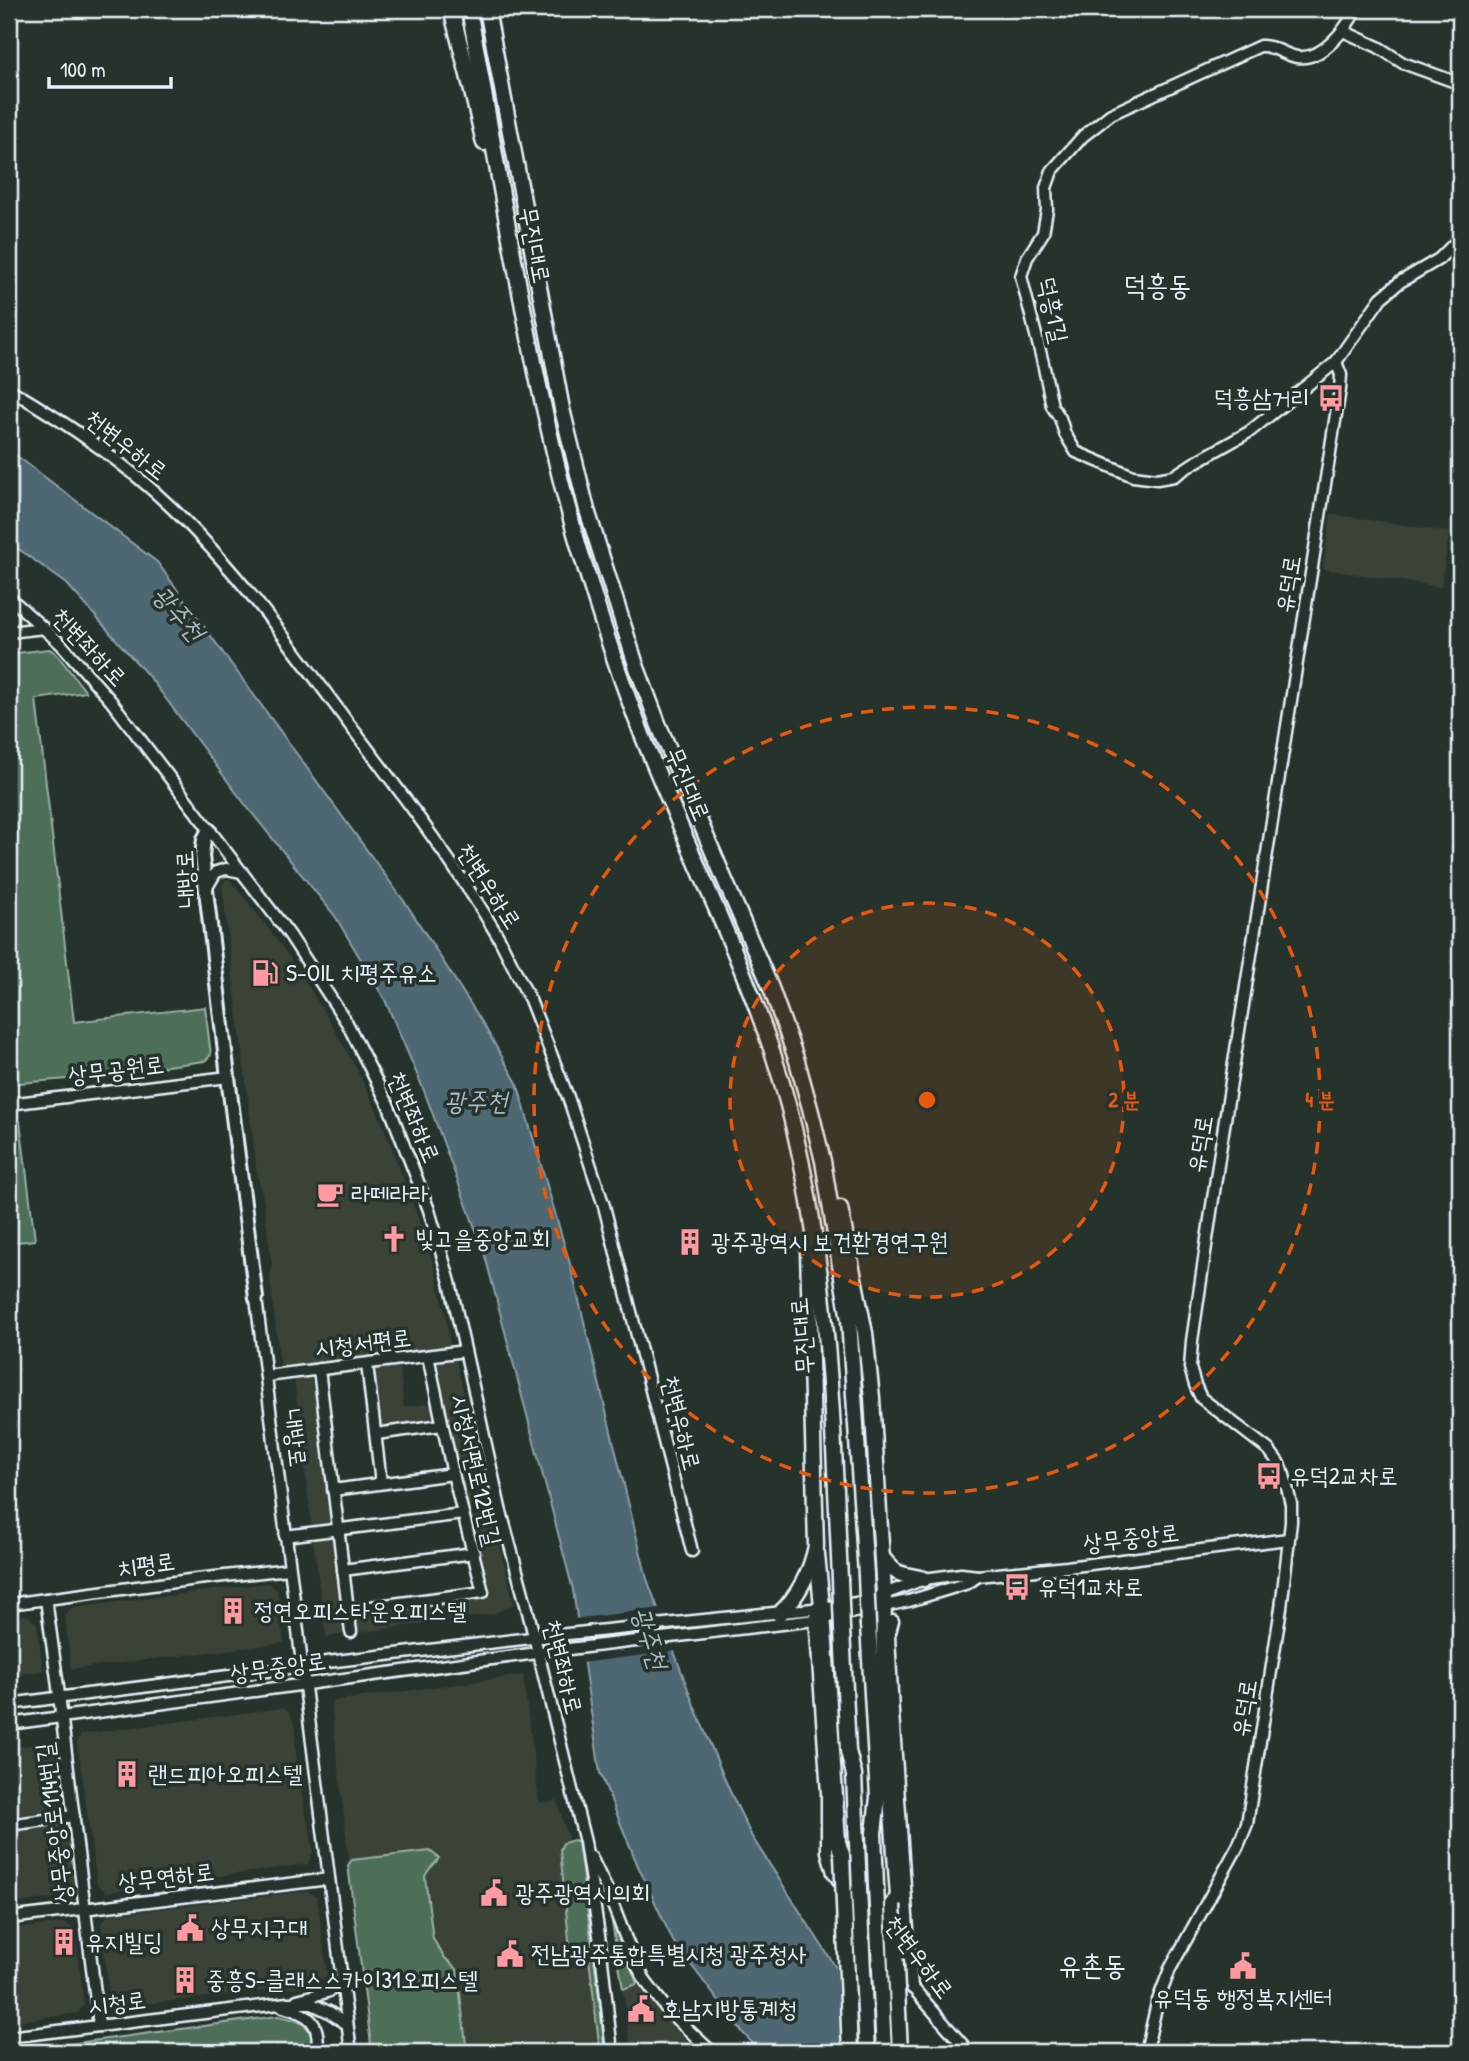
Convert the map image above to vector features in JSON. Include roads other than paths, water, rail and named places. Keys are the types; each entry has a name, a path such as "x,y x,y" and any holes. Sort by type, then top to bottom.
{"highway":[{"path":"451,9 471,83 490,173 507,222"},
{"name":"무진대로","path":"469,9 531,345 557,467 585,567 611,651 644,739 737,957 774,1057 799,1153 812,1220 825,1328 848,1751"},
{"name":"무진대로","path":"487,9 560,397 587,510 620,616 659,726 771,988 797,1061 823,1161 849,1320 878,1797"},
{"path":"823,1161 838,1197 865,1334 872,1398 884,1600 883,1684 898,1896 893,1905"},
{"path":"812,1220 808,1253 819,1614 838,1842 842,1856"},
{"path":"779,1614 786,1608 810,1569 817,1546"},
{"path":"882,1557 893,1571 924,1579"},
{"path":"848,1751 842,1856 850,2052"},
{"path":"848,1751 854,1775 867,2052"},
{"path":"878,1797 874,1833 884,2052"},
{"path":"878,1797 893,1905 901,2052"}],"main road":[{"name":"내방로","path":"209,830 204,839 202,856 256,1298"}],"street":[{"name":"덕흥1길","path":"1336,362 1249,432 1174,476 1157,479 1133,476 1076,452 1065,434 1060,418 1052,406 1021,276 1027,258 1043,233 1047,210 1046,188 1052,171 1064,155 1097,124 1112,114 1260,46 1267,46 1298,58 1309,56 1323,49 1343,31 1356,9"},
{"path":"1343,31 1378,47 1403,63 1432,75 1460,82"},
{"path":"1336,362 1381,298 1400,282 1439,259 1460,238"},
{"name":"유덕로","path":"1146,2052 1157,2003 1170,1969 1247,1825 1281,1608 1291,1504 1284,1475 1279,1462 1260,1443 1201,1398 1190,1368 1221,1144 1340,389 1340,374 1336,362"},
{"name":"천변우하로","path":"9,389 104,451 170,506 228,567 383,769 472,894 493,929 530,1000 568,1097 604,1206 692,1551"},
{"name":"천변좌하로","path":"9,597 62,646 111,701 289,934 347,1023 388,1104 429,1210 450,1282 500,1507 585,1842 600,1942 612,2052"},
{"path":"9,632 44,628"},
{"path":"206,888 216,872 226,869 242,872"},
{"name":"상무공원로","path":"9,1104 228,1077"},
{"name":"내방로","path":"256,1298 351,2052"},
{"name":"시청서편로","path":"266,1376 465,1351"},
{"name":"시청서편로12번길","path":"348,1610 484,1592 453,1474 428,1356"},
{"path":"366,1364 381,1483"},
{"path":"318,1369 351,1632"},
{"path":"376,1434 442,1425"},
{"path":"333,1490 453,1474"},
{"path":"285,1536 463,1514"},
{"name":"상무중앙로","path":"884,1600 924,1579 961,1574 978,1576 1288,1539"},
{"path":"343,1570 474,1553"},
{"name":"치평로","path":"9,1604 289,1569"},
{"name":"상무중앙로","path":"9,1724 712,1631 819,1614 859,1603 909,1601 968,1583 978,1576"},
{"name":"상무중앙로114번길","path":"46,1600 99,2026"},
{"path":"883,1634 909,1601"},
{"name":"상무중앙로","path":"9,1704 548,1636 708,1619 819,1614"},
{"name":"천변우하로","path":"819,1614 827,1852 833,1873 912,1988 969,2052"},
{"path":"893,1621 890,1636 893,1712 912,1988"},
{"path":"9,1825 74,1816"},
{"name":"천변좌하로","path":"585,1842 646,1982 669,2012 712,2052"},
{"name":"상무연하로","path":"9,1918 329,1879"},
{"name":"시청로","path":"9,2037 287,2003 327,1992 342,1984"},
{"name":"시청로","path":"287,2003 310,2003 347,2024"},
{"name":"시청로","path":"273,2005 297,2011 312,2021 318,2032 317,2052"}],"water":[{"name":"광주천","path":"9,450 157,562 409,908 482,1022 517,1083 570,1264 647,1579 695,1708 752,1837 835,1966 897,2052 761,2052 743,2033 673,1941 638,1866 600,1773 573,1590 484,1252 423,1088 385,1000 335,916 247,807 151,679 67,584 9,542"}],"place":[{"name":"덕흥삼거리","path":"1331,398"},
{"name":"S-OIL 치평주유소","path":"265,973"},
{"name":"라떼라라","path":"330,1194"},
{"name":"빛고을중앙교회","path":"394,1239"},
{"name":"광주광역시 보건환경연구원","path":"690,1242"},
{"name":"유덕2교차로","path":"1269,1476"},
{"name":"유덕1교차로","path":"1017,1587"},
{"name":"정연오피스타운오피스텔","path":"233,1611"},
{"name":"랜드피아오피스텔","path":"127,1774"},
{"name":"광주광역시의회","path":"494,1893"},
{"name":"상무지구대","path":"190,1928"},
{"name":"유지빌딩","path":"64,1942"},
{"name":"전남광주통합특별시청 광주청사","path":"510,1954"},
{"name":"유덕동 행정복지센터","path":"1243,1966"},
{"name":"중흥S-클래스스카이31오피스텔","path":"185,1980"},
{"name":"호남지방통계청","path":"641,2009"}],"district":[{"name":"덕흥동","path":"1157,285"},
{"name":"유촌동","path":"1092,1965"}]}
